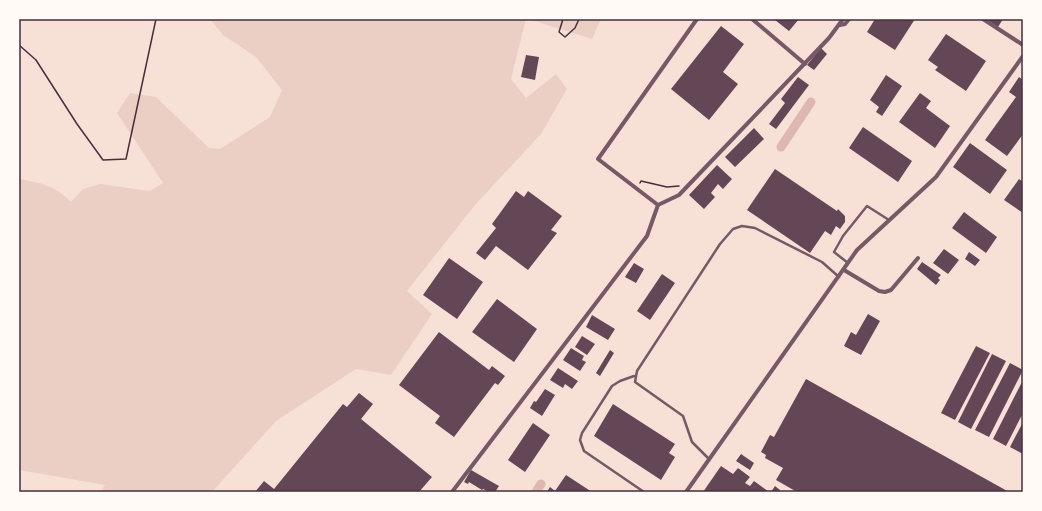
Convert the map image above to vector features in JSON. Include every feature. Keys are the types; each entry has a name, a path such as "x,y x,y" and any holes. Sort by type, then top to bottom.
{"street":[{"path":"658,205 598,159 697,19"},
{"path":"752,19 805,64"},
{"path":"452,492 647,236 658,205 679,195 805,64 840,25 843,19"},
{"path":"840,25 845,24 849,19"},
{"path":"984,19 1023,45"},
{"path":"686,492 857,250 936,177 1023,56"},
{"path":"844,270 879,291 885,292 891,290 918,258"}],"lane":[{"path":"848,263 834,252 843,236 867,206 889,221"},
{"path":"709,459 692,442 683,416 635,382 634,376 636,370 720,244 733,229 742,226 761,230 822,262 839,277"},
{"path":"634,376 620,381 612,386 582,433 580,440 584,451 644,492"}],"path":[{"path":"19,45 36,60 77,124 103,160 126,159 156,19"},
{"path":"563,19 559,32 565,37 575,28 579,19"},
{"path":"635,187 641,181 667,187 679,186"}],"shaded area":[{"path":"210,19 526,19 511,79 526,98 556,74 567,89 541,134 475,205 407,291 432,314 391,375 356,369 276,421 212,492 100,492 105,485 19,470 19,179 53,188 71,202 83,189 100,184 150,191 163,183 117,113 130,93 156,97 209,148 220,149 270,117 282,90 256,57 223,35"},
{"path":"528,19 601,19 592,39"}],"building":[{"path":"799,19 789,31 775,20"},
{"path":"875,19 915,19 895,50 867,32"},
{"path":"986,19 1003,19 998,27"},
{"path":"721,26 744,44 723,72 738,84 709,120 671,89"},
{"path":"946,34 986,61 966,91 935,70 938,67 928,60"},
{"path":"821,48 827,54 814,70 807,65"},
{"path":"526,55 539,57 535,80 521,77"},
{"path":"886,75 902,86 882,116 876,112 879,107 870,100"},
{"path":"798,77 809,85 776,129 769,124 785,103 781,99"},
{"path":"1019,77 1023,80 1023,134 1007,156 985,140 1016,97 1009,92"},
{"path":"920,93 931,101 926,108 950,126 935,148 899,122"},
{"path":"863,127 912,161 898,182 849,148"},
{"path":"754,128 764,139 735,167 725,157"},
{"path":"970,143 1007,170 990,194 953,167"},
{"path":"717,165 732,179 723,189 718,184 711,193 715,197 704,209 689,195"},
{"path":"775,169 837,211 838,209 845,216 845,222 840,229 836,226 831,235 825,231 810,253 747,210"},
{"path":"1019,179 1023,182 1023,213 1004,200"},
{"path":"516,191 524,197 528,191 562,216 551,230 557,233 528,270 496,246 485,260 476,253 496,228 492,224"},
{"path":"964,212 997,237 986,253 952,228"},
{"path":"944,249 959,260 948,274 933,263"},
{"path":"969,252 980,260 975,266 965,259"},
{"path":"449,258 483,282 457,319 423,295"},
{"path":"922,262 941,275 938,278 940,280 936,285 917,269"},
{"path":"634,263 644,269 636,283 625,277"},
{"path":"662,274 675,283 650,320 637,311"},
{"path":"497,299 537,329 514,362 472,332"},
{"path":"868,314 880,321 861,355 844,346 851,332 856,335"},
{"path":"592,315 615,329 608,340 586,327"},
{"path":"439,332 489,370 492,366 505,376 498,385 495,383 454,437 435,423 440,416 399,385"},
{"path":"582,336 595,344 587,355 575,347"},
{"path":"976,346 990,353 955,420 941,413"},
{"path":"571,348 584,356 582,360 586,362 580,371 563,360"},
{"path":"610,350 614,353 600,376 596,373"},
{"path":"992,354 1006,361 971,429 958,422"},
{"path":"1010,363 1023,370 989,437 975,430"},
{"path":"558,368 578,381 572,389 565,384 563,388 550,380"},
{"path":"806,379 1009,492 797,492 776,480 783,468 765,458 766,455 761,452 770,435 774,437"},
{"path":"1023,380 1023,413 1006,446 993,439"},
{"path":"545,389 555,395 542,416 530,408"},
{"path":"359,393 373,404 361,419 432,477 419,492 255,492 264,481 274,489 343,404 347,407"},
{"path":"613,404 675,444 669,453 675,457 661,480 594,436"},
{"path":"1023,422 1023,454 1010,447"},
{"path":"533,423 550,435 525,472 508,460"},
{"path":"741,454 754,463 750,470 736,461"},
{"path":"721,466 733,474 738,468 750,477 745,483 750,486 754,481 769,492 703,492"},
{"path":"471,470 499,486 495,492 482,490 469,482 468,484 464,482"},
{"path":"566,475 592,492 547,492 550,487 555,491"},
{"path":"775,486 780,490 779,492 771,492"}],"waterway":[{"path":"781,147 811,102"},
{"path":"536,492 541,484"}]}
